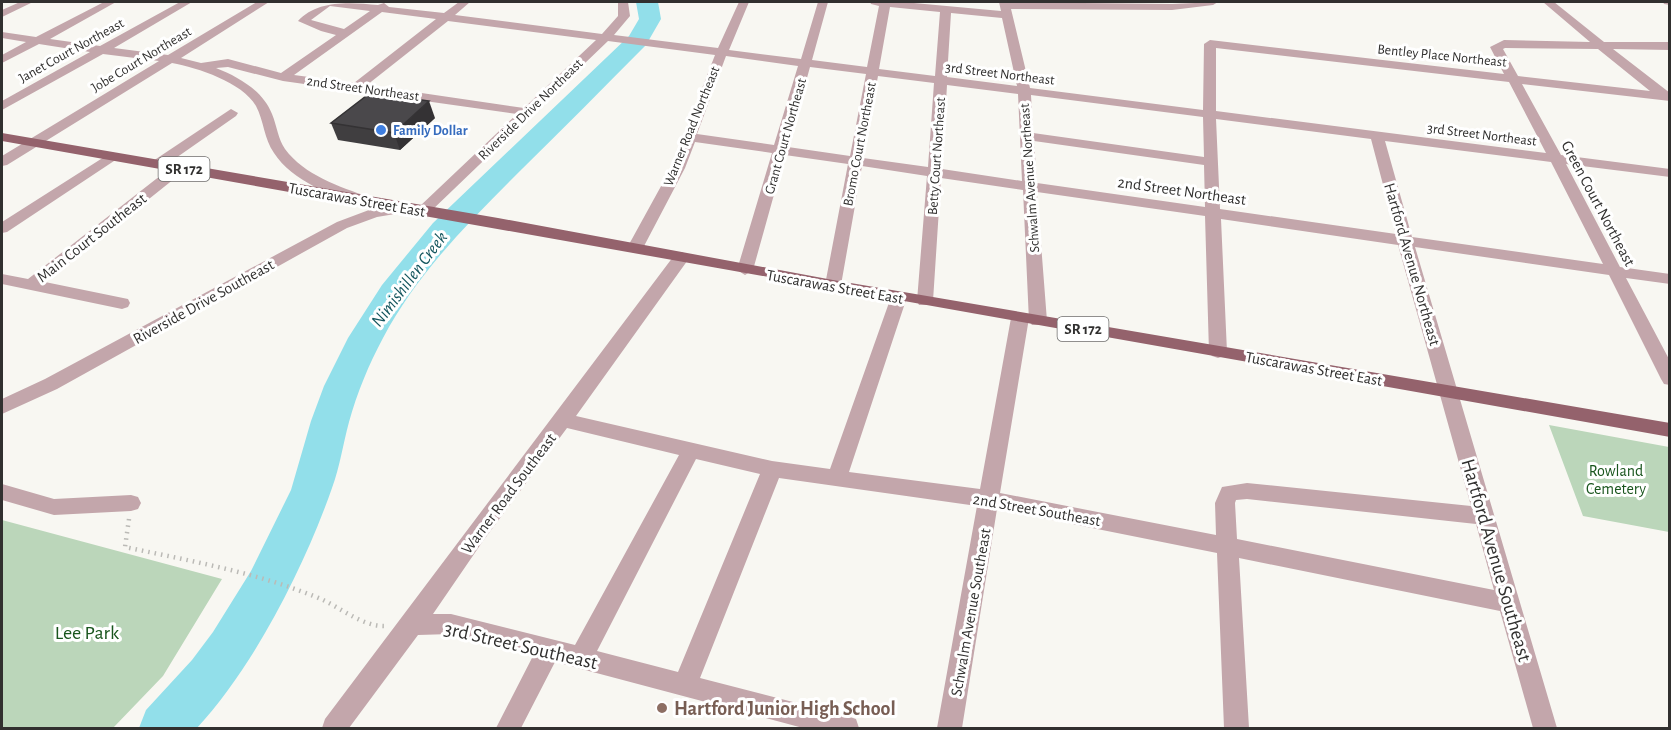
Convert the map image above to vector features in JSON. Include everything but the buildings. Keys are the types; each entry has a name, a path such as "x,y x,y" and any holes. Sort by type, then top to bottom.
{"main road":[{"name":"Tuscarawas Street East","path":"2,138 498,223 899,297 1670,429"}],"street":[{"path":"2,14 28,2"},
{"path":"2,59 111,2"},
{"name":"Janet Court Northeast","path":"2,106 187,2"},
{"name":"Jobe Court Northeast","path":"2,162 264,2"},
{"path":"328,2 308,15 304,21 317,27 346,33"},
{"name":"3rd Street Northeast","path":"328,2 385,5 446,16 940,81 1670,173"},
{"path":"356,88 465,2"},
{"name":"Riverside Drive Northeast","path":"423,210 610,37 624,16 623,2"},
{"name":"Warner Road Northeast","path":"635,248 678,168 722,52 744,2"},
{"name":"Grant Court Northeast","path":"745,270 823,2"},
{"path":"879,2 946,10 1172,7 1213,2"},
{"name":"Bromo Court Northeast","path":"832,285 872,72 879,2"},
{"path":"1548,2 1668,98"},
{"path":"283,77 385,5"},
{"name":"Schwalm Avenue Northeast","path":"1006,8 1024,91 1030,186 1029,319"},
{"name":"Betty Court Northeast","path":"924,301 946,10"},
{"name":"2nd Street Northeast","path":"2,35 169,60 201,67 230,79 255,96 265,112 275,145 291,162 324,183 366,201"},
{"name":"Bentley Place Northeast","path":"1209,114 1210,44 1668,98"},
{"name":"Green Court Northeast","path":"1602,45 1497,45 1498,53 1670,379"},
{"path":"1602,45 1670,46"},
{"name":"2nd Street Northeast","path":"201,67 228,63 283,77 527,112"},
{"path":"158,164 231,113"},
{"path":"1209,114 1218,352"},
{"path":"1027,136 1211,162"},
{"name":"Hartford Avenue Northeast","path":"1377,136 1449,392"},
{"name":"2nd Street Northeast","path":"689,137 1670,279"},
{"path":"2,229 112,156"},
{"name":"Main Court Southeast","path":"31,285 179,168"},
{"name":"Riverside Drive Southeast","path":"2,407 51,384 336,228 374,213 423,210"},
{"name":"Warner Road Southeast","path":"334,729 412,625 475,535 682,258"},
{"path":"5,283 31,285 122,303"},
{"path":"837,478 899,297"},
{"name":"Schwalm Avenue Southeast","path":"949,729 990,499 1029,319"},
{"name":"Hartford Avenue Southeast","path":"1449,392 1545,729"},
{"name":"2nd Street Southeast","path":"563,420 772,469 990,499 1510,603"},
{"path":"581,657 691,450"},
{"path":"685,685 772,469"},
{"path":"1236,729 1229,546 1225,503 1229,493 1247,491 1485,516"},
{"path":"2,492 54,507 131,503"},
{"name":"3rd Street Southeast","path":"412,625 451,624 847,729"},
{"path":"508,729 550,649"}],"path":[{"path":"131,503 124,547 228,569 321,599 375,626 412,625"}],"green space":[{"name":"Rowland Cemetery","path":"1549,425 1669,447 1669,532 1583,516"},
{"name":"Lee Park","path":"2,520 222,579 163,676 113,728 2,728"}],"waterway":[{"name":"Nimishillen Creek","path":"164,728 209,676 267,585 311,490 330,421 343,386 379,315 409,271 444,230 638,40 650,19 647,2"}],"place":[{"name":"Family Dollar","path":"381,130"},
{"name":"Hartford Junior High School","path":"662,708"}]}
